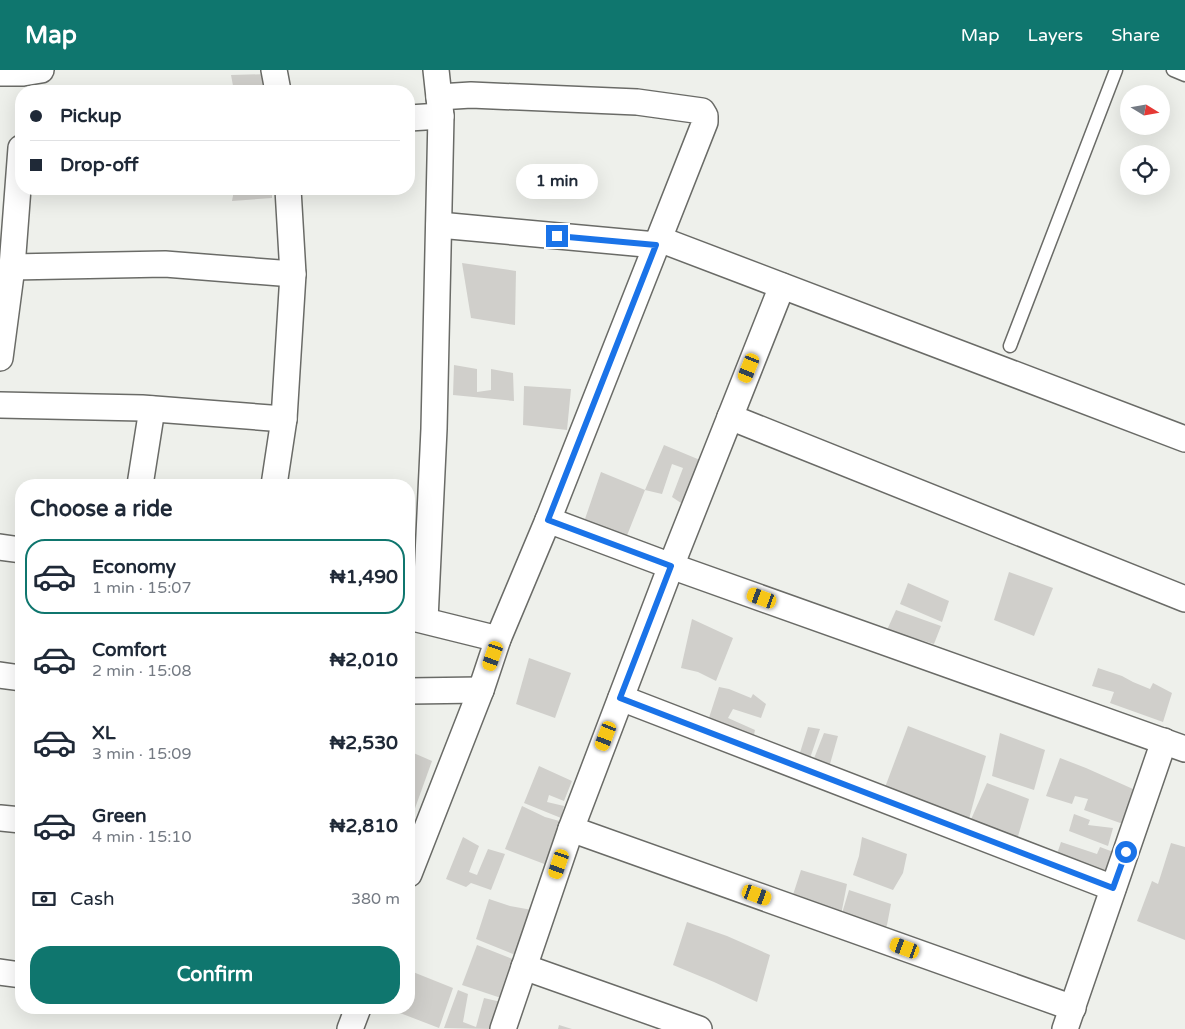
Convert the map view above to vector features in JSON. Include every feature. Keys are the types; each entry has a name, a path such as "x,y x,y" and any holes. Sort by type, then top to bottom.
{"street":[{"path":"274,70 277,85"},
{"path":"436,70 440,106 434,429 417,619 498,639"},
{"path":"415,116 471,95 637,102 702,111 705,116 705,122 548,520 498,639 481,690 415,859"},
{"path":"0,358 12,267 17,195"},
{"path":"275,479 284,419 293,274 288,195"},
{"path":"438,225 658,242 782,286 1185,439"},
{"path":"12,267 165,264 293,274"},
{"path":"503,1029 571,829 620,698 782,286"},
{"path":"0,405 152,409 284,419"},
{"path":"141,479 152,409"},
{"path":"730,417 1185,599"},
{"path":"548,520 671,566 1174,745 1113,888 1069,1018 571,829"},
{"path":"0,547 15,549"},
{"path":"0,676 15,677"},
{"path":"415,691 481,690"},
{"path":"620,698 1113,888"},
{"path":"0,818 15,819"},
{"path":"524,967 700,1029"},
{"path":"0,972 15,974"},
{"path":"350,1029 356,1014"}],"lane":[{"path":"1010,346 1116,70"},
{"path":"1173,70 1185,75"}],"building":[{"path":"270,74 272,85 233,85 231,75"},
{"path":"233,195 272,195 272,198 232,201"},
{"path":"462,263 516,271 515,325 471,318"},
{"path":"454,365 477,369 477,392 491,390 491,369 513,373 514,401 453,395"},
{"path":"524,386 571,389 567,430 523,425"},
{"path":"664,445 700,460 684,505 672,497 683,468 672,464 662,494 645,490"},
{"path":"601,472 645,490 626,538 585,519"},
{"path":"1009,572 1053,588 1034,636 994,620"},
{"path":"908,583 949,601 942,622 900,604"},
{"path":"896,610 941,626 934,644 887,630"},
{"path":"692,619 733,638 716,681 698,672 681,668"},
{"path":"529,658 571,673 555,718 516,704"},
{"path":"1098,668 1122,676 1150,689 1153,683 1172,693 1163,722 1110,703 1114,692 1092,686"},
{"path":"719,687 751,698 753,694 766,704 761,718 733,709 728,718 755,730 752,744 706,727"},
{"path":"908,726 986,756 969,819 884,790"},
{"path":"808,727 820,729 809,761 798,759"},
{"path":"824,733 838,736 828,771 813,761"},
{"path":"1000,733 1045,750 1034,790 992,776"},
{"path":"415,754 432,761 415,808"},
{"path":"1060,758 1133,789 1123,824 1084,810 1088,799 1075,796 1072,804 1046,796"},
{"path":"539,766 572,781 564,801 549,795 547,802 564,806 561,818 524,803"},
{"path":"987,783 1029,799 1016,843 969,824"},
{"path":"522,806 545,817 563,822 547,865 505,849"},
{"path":"1074,814 1090,820 1088,825 1113,828 1108,846 1069,831"},
{"path":"463,837 479,846 469,872 477,875 488,849 505,854 491,890 471,883 466,887 446,879"},
{"path":"862,837 907,854 903,873 893,890 853,875"},
{"path":"1061,842 1097,854 1100,847 1116,853 1106,880 1055,860"},
{"path":"1171,843 1185,847 1185,940 1137,921 1152,881 1158,884"},
{"path":"801,870 847,884 840,920 791,901"},
{"path":"849,890 891,904 887,925 881,935 840,920"},
{"path":"489,899 510,906 532,910 518,956 476,939"},
{"path":"687,922 727,936 770,955 757,1002 673,965"},
{"path":"477,945 515,960 510,971 504,999 462,985"},
{"path":"415,973 453,988 439,1028 403,1014 415,1014"},
{"path":"458,990 468,994 463,1022 476,1027 484,998 501,1002 493,1029 444,1028"},
{"path":"559,1025 572,1029 558,1029"}],"route":[{"path":"557,236 656,245 548,520 671,566 620,698 1113,888 1126,852"}]}
